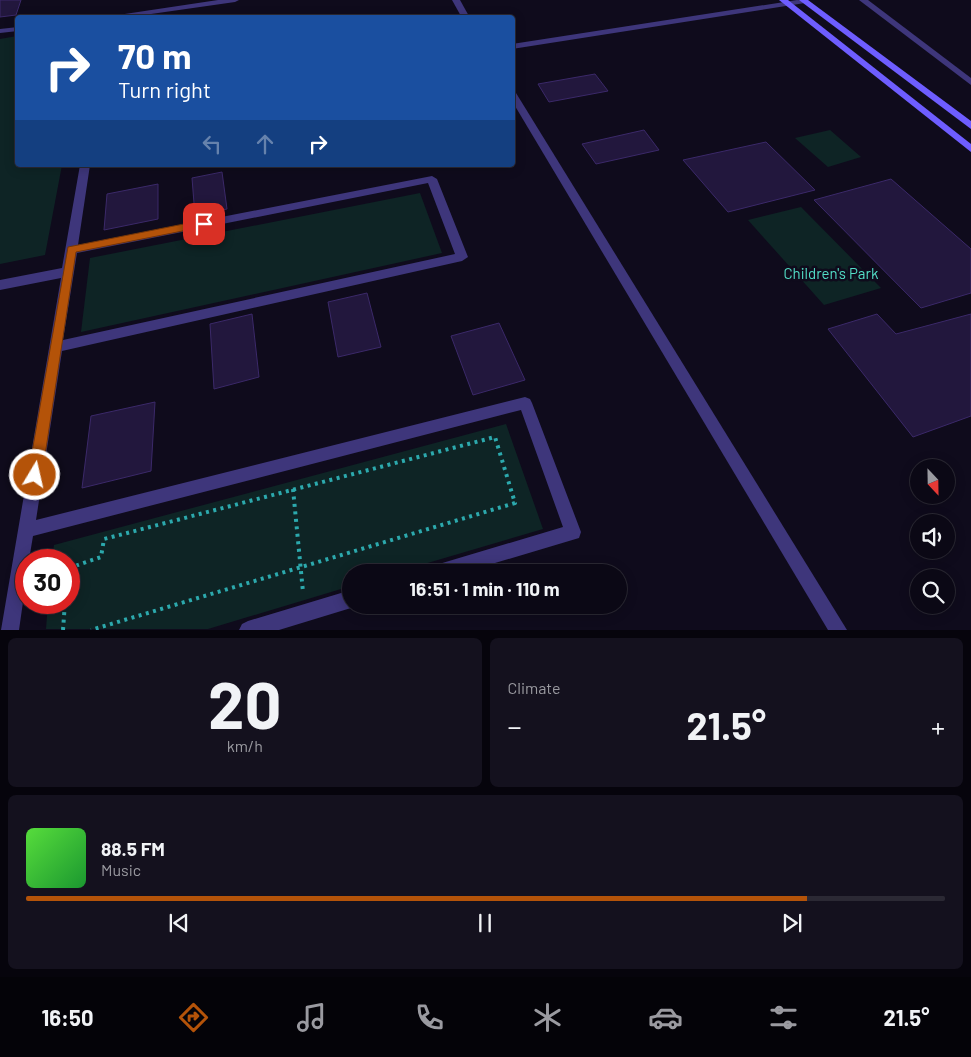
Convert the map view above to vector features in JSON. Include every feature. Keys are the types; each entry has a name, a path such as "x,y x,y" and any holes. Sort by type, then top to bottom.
{"street":[{"path":"121,15 235,0"},
{"path":"456,0 464,15"},
{"path":"863,0 971,82"},
{"path":"515,47 786,2 804,1 971,126"},
{"path":"786,2 971,149"},
{"path":"0,31 15,29"},
{"path":"515,99 838,630"},
{"path":"10,630 85,167"},
{"path":"56,347 462,257 432,180 71,250"},
{"path":"0,285 67,272"},
{"path":"26,530 525,403 573,532 466,564"},
{"path":"248,630 342,602"}],"path":[{"path":"80,564 101,557 104,539 495,437 515,503 91,630"},
{"path":"293,489 301,567"},
{"path":"63,630 65,614"}],"green space":[{"path":"15,36 15,167 62,167 45,255 0,264 0,39"},
{"path":"830,130 861,157 828,167 795,138"},
{"path":"420,193 442,253 81,332 90,258"},
{"name":"Children's Park","path":"801,207 881,288 824,305 748,220"},
{"path":"506,424 543,529 424,564 342,564 342,589 208,629 46,629 47,614 80,614 80,549 53,549 54,545"}],"building":[{"path":"0,0 21,0 16,15 0,17"},
{"path":"595,74 608,91 549,102 538,84"},
{"path":"644,130 659,150 596,164 582,144"},
{"path":"766,142 815,190 728,212 683,160"},
{"path":"222,172 227,209 195,216 192,178"},
{"path":"891,179 971,249 971,293 921,308 814,200"},
{"path":"158,184 158,219 104,230 107,194"},
{"path":"367,293 381,347 338,357 328,302"},
{"path":"252,314 259,377 214,389 210,324"},
{"path":"877,314 896,334 971,314 971,416 913,437 828,329"},
{"path":"499,323 525,380 473,395 451,336"},
{"path":"155,402 151,471 82,488 91,416"}],"route":[{"path":"35,475 71,250 204,224"}]}
